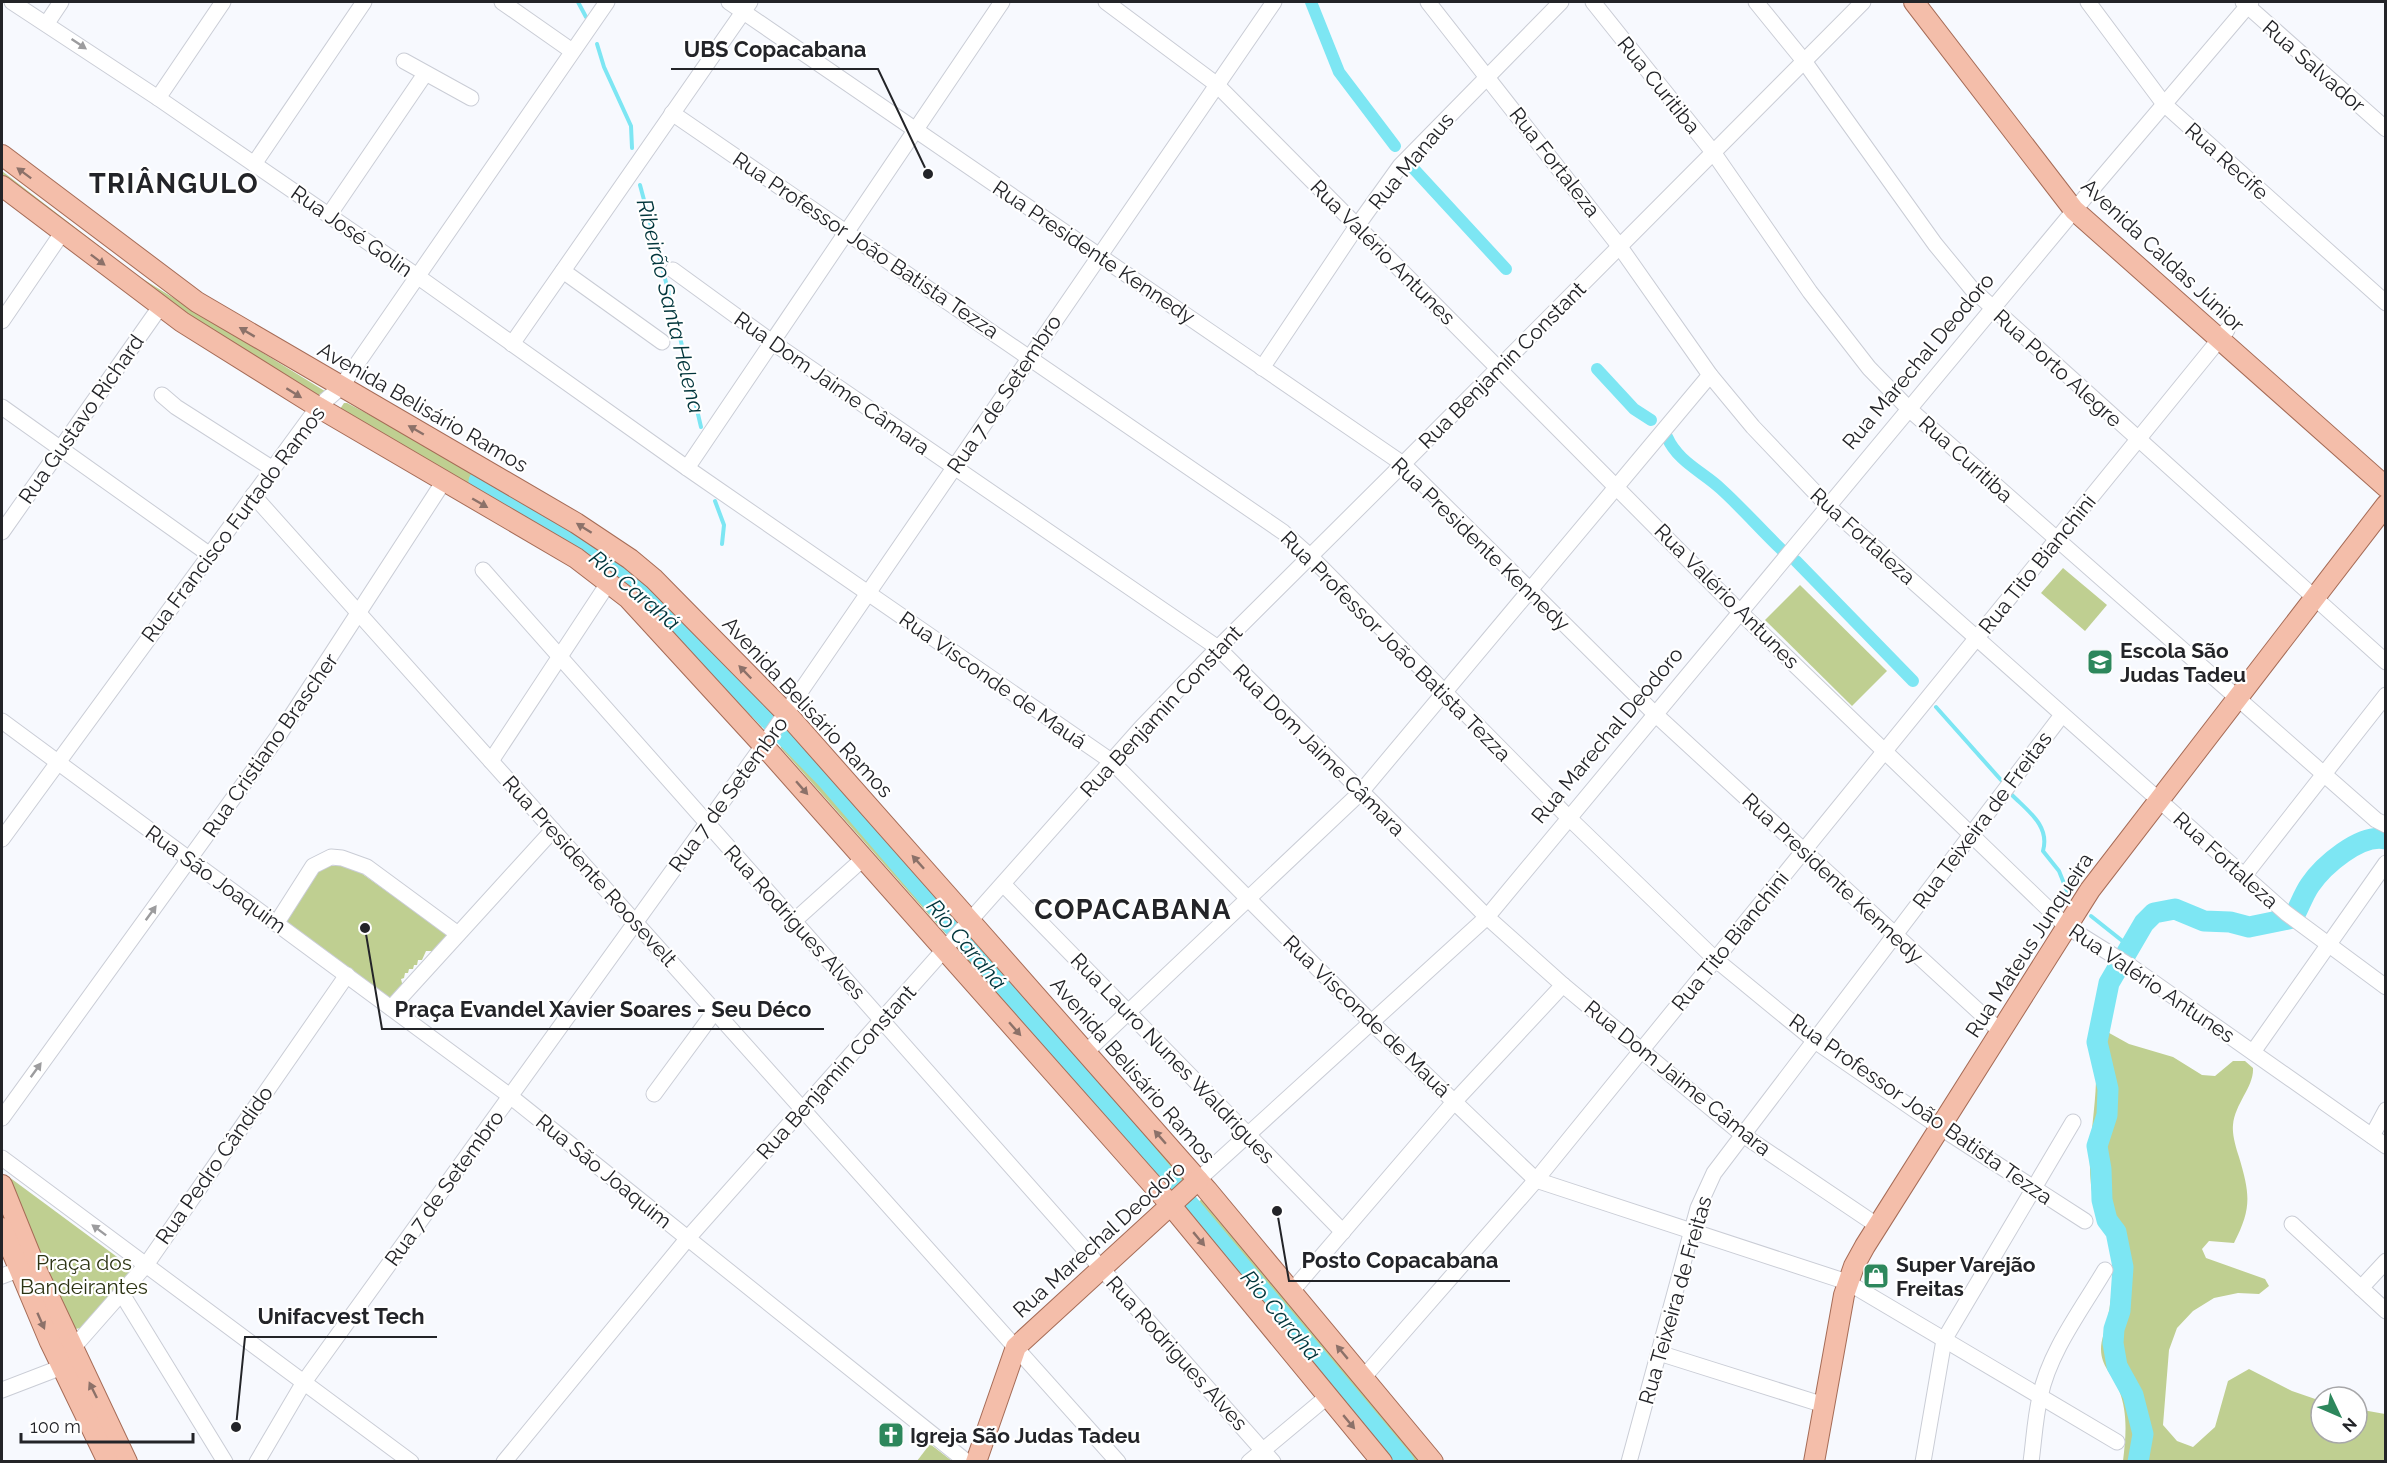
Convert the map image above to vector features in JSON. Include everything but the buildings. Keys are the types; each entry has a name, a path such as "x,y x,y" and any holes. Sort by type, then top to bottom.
{"main road":[{"name":"Avenida Caldas Júnior","path":"1914,2 2078,205 2223,335 2385,487"},
{"name":"Avenida Caldas Júnior","path":"1930,2 2078,205"},
{"name":"Avenida Belisário Ramos","path":"2,155 197,302 569,519 630,559 654,579 775,728 864,858 948,946 1174,1203 1382,1461"},
{"name":"Avenida Belisário Ramos","path":"2,186 160,307 318,407 576,558 609,582 655,625 775,728 968,924 1086,1052 1433,1461"},
{"name":"Avenida Caldas Júnior","path":"2223,335 2385,472"},
{"name":"Rua Mateus Junqueira","path":"1814,1461 1847,1282 1878,1226 2090,890 2385,505"},
{"name":"Rua Marechal Deodoro","path":"976,1461 1016,1347 1196,1183"},
{"path":"2,1185 36,1269 127,1461"},
{"path":"2,1228 10,1273 62,1367 108,1461"}],"street":[{"name":"Rua José Golin","path":"12,2 47,23 329,215 687,468"},
{"path":"47,23 61,2"},
{"path":"158,98 223,2"},
{"path":"254,164 364,2"},
{"path":"502,2 572,51"},
{"name":"Rua Francisco Furtado Ramos","path":"4,831 58,762 318,407 341,387 607,2"},
{"name":"Rua Presidente Kennedy","path":"729,2 747,6 916,130 1403,464 1655,714 2000,1031"},
{"path":"687,468 1002,2"},
{"name":"Rua Valério Antunes","path":"1106,2 1216,84 1740,612 2066,926 2130,966 2385,1146"},
{"name":"Rua 7 de Setembro","path":"257,1461 304,1382 775,728 1274,2"},
{"name":"Rua Fortaleza","path":"1428,2 1620,247 1710,375 1753,427 1828,507 2292,918 2385,987"},
{"name":"Rua Manaus","path":"1262,368 1386,184 1414,149 1560,2"},
{"name":"Rua Curitiba","path":"1593,2 1713,152 1838,331 1869,368 1909,409 2376,820 2385,825"},
{"name":"Rua Porto Alegre","path":"1756,2 1804,61 1940,251 1992,309 2385,662"},
{"name":"Rua Benjamin Constant","path":"504,1461 688,1238 1111,761 1218,648 1863,2"},
{"name":"Rua Recife","path":"2088,2 2164,104 2385,303"},
{"name":"Rua Marechal Deodoro","path":"1196,1183 1486,917 2247,3"},
{"name":"Rua Salvador","path":"2247,3 2385,129"},
{"path":"512,344 747,6"},
{"path":"404,61 471,98"},
{"path":"329,215 425,74"},
{"name":"Rua Professor João Batista Tezza","path":"672,113 1257,512 1310,556 1569,818 1715,959 1815,1041 1941,1128 2085,1221"},
{"path":"2,321 62,233"},
{"name":"Rua Dom Jaime Câmara","path":"673,270 772,342 1218,648 1486,917 1563,985 1743,1135 1878,1226"},
{"path":"563,271 662,342"},
{"name":"Rua Gustavo Richard","path":"2,532 160,307"},
{"name":"Rua Tito Bianchini","path":"1363,1378 1536,1180 2223,335"},
{"path":"1086,1052 1361,792 1710,375"},
{"path":"162,395 176,407 273,469"},
{"path":"2,407 210,555"},
{"name":"Rua Visconde de Mauá","path":"687,468 1111,761 1371,1022 1536,1180 1847,1282 2117,1442"},
{"name":"Rua Cristiano Brascher","path":"2,1118 279,735 444,481"},
{"name":"Rua Presidente Roosevelt","path":"253,495 1118,1461"},
{"name":"Rua Rodrigues Alves","path":"483,570 1268,1456"},
{"path":"491,761 609,582"},
{"path":"2244,876 2385,695"},
{"name":"Rua Teixeira de Freitas","path":"1629,1461 1705,1189 1743,1135 2062,715"},
{"name":"Rua São Joaquim","path":"2,721 510,1096 967,1461"},
{"path":"391,1008 553,830"},
{"path":"276,924 313,866 331,857 342,858 367,867 458,934"},
{"path":"794,921 864,858"},
{"path":"2253,1052 2385,863"},
{"name":"Rua Lauro Nunes Waldrigues","path":"1003,884 1343,1232"},
{"name":"Rua Pedro Cândido","path":"73,1348 146,1265 346,975"},
{"path":"1291,1292 1454,1102 1563,985"},
{"path":"654,1094 715,1011"},
{"path":"2372,1136 2385,1110"},
{"path":"1923,1461 1944,1340 2073,1122"},
{"path":"2,1158 411,1461"},
{"path":"2292,1224 2385,1311"},
{"path":"2361,1288 2385,1261"},
{"path":"2031,1461 2040,1396 2064,1340 2105,1270"},
{"path":"122,1294 225,1461"},
{"path":"1659,1353 1824,1405"},
{"path":"2,1390 62,1367"},
{"path":"1249,1461 1268,1456 1328,1396"}],"green space":[{"path":"2,171 138,276 328,393 320,402 154,299 2,180"},
{"path":"344,403 440,452 634,569 777,713 762,727 657,617 340,409"},
{"path":"2063,568 2107,605 2085,631 2041,593"},
{"path":"1800,585 1887,671 1852,706 1765,620"},
{"path":"788,732 793,733 960,922 948,934 781,748 780,743"},
{"path":"325,866 343,866 361,873 447,934 447,939 437,951 426,951 422,960 418,960 413,969 405,973 404,978 401,979 403,987 391,999 284,921 309,876"},
{"path":"973,932 1194,1183 1178,1198 958,952 957,947"},
{"path":"2102,1029 2129,1044 2173,1057 2202,1075 2215,1076 2233,1061 2245,1061 2253,1068 2251,1082 2237,1109 2233,1125 2234,1141 2247,1191 2244,1220 2234,1243 2209,1241 2202,1249 2206,1258 2265,1279 2269,1286 2259,1294 2238,1293 2214,1298 2193,1311 2177,1328 2169,1350 2163,1425 2177,1441 2193,1447 2215,1427 2228,1381 2249,1369 2292,1391 2309,1397 2309,1445 2369,1445 2369,1411 2385,1414 2385,1461 2123,1461 2124,1407 2117,1384 2103,1361 2101,1349 2111,1299 2113,1275 2111,1249 2095,1204 2091,1185 2091,1146 2096,1081 2092,1031"},
{"name":"Praça dos Bandeirantes","path":"9,1177 132,1268 132,1272 81,1328 75,1329 70,1325"},
{"path":"1204,1197 1426,1461 1393,1461 1187,1212"},
{"path":"930,1444 952,1461 917,1461"}],"waterway":[{"name":"Ribeirão Santa Helena","path":"578,2 586,17"},
{"path":"1311,2 1339,72 1395,146"},
{"name":"Ribeirão Santa Helena","path":"597,44 604,67 631,126 632,148"},
{"path":"1412,167 1506,269"},
{"name":"Ribeirão Santa Helena","path":"640,185 675,316 701,427"},
{"path":"1597,369 1634,409 1651,420"},
{"path":"1667,437 1684,460 1721,489 1782,550"},
{"name":"Rio Carahá","path":"479,481 613,566 677,624 827,779 1037,1023 1404,1462"},
{"name":"Ribeirão Santa Helena","path":"715,501 724,525 722,544"},
{"path":"1796,561 1913,681"},
{"name":"Ribeirão Santa Helena","path":"698,647 703,640"},
{"path":"1936,707 2001,780"},
{"path":"2012,795 2041,827 2044,834 2043,851 2059,871 2067,891"},
{"path":"2138,1462 2143,1434 2133,1395 2117,1366 2113,1343 2114,1329 2120,1311 2123,1267 2116,1232 2107,1220 2102,1200 2101,1169 2097,1146 2107,1115 2108,1089 2097,1042 2109,983 2144,923 2154,913 2175,909 2204,921 2230,922 2249,927 2293,918 2310,885 2333,861 2365,841 2376,838 2386,839"},
{"path":"2091,916 2130,947"}],"place":[{"name":"UBS Copacabana","path":"928,174"},
{"name":"Escola São Judas Tadeu","path":"2100,662"},
{"name":"Praça Evandel Xavier Soares - Seu Déco","path":"365,928"},
{"name":"Posto Copacabana","path":"1277,1211"},
{"name":"Super Varejão Freitas","path":"1876,1276"},
{"name":"Unifacvest Tech","path":"236,1427"},
{"name":"Igreja São Judas Tadeu","path":"891,1435"}],"district":[{"name":"TRIÂNGULO","path":"174,183"},
{"name":"COPACABANA","path":"1133,909"}]}
